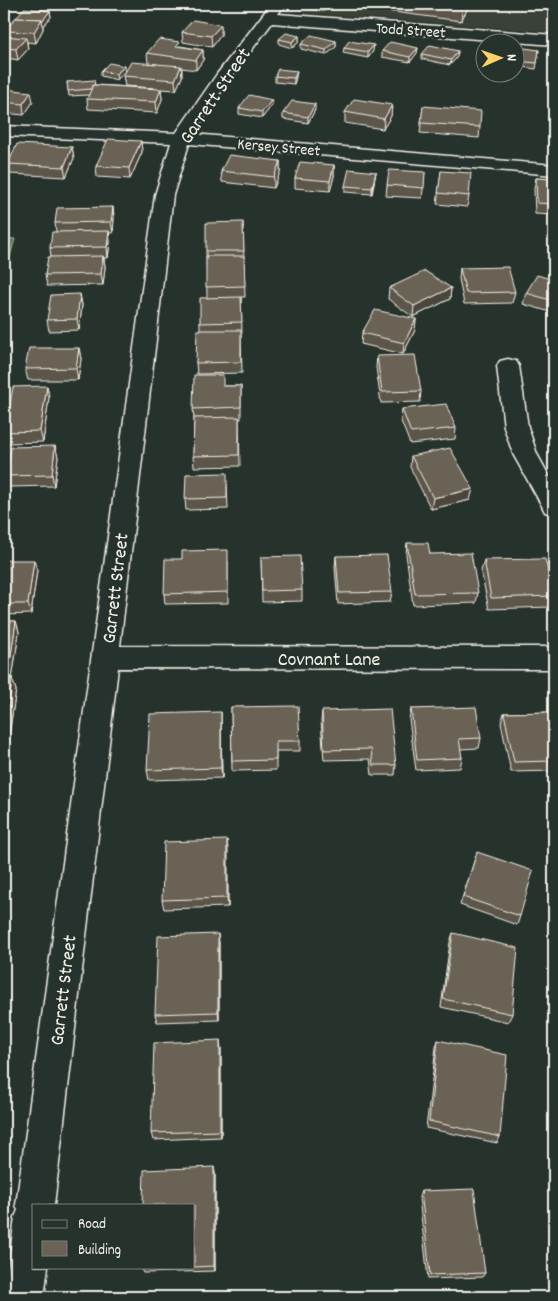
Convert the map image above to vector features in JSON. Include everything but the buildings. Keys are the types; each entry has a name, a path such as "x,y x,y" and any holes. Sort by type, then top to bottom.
{"street":[{"name":"Todd Street","path":"272,11 554,40"},
{"name":"Garrett Street","path":"35,1204 164,196 182,137 223,77 272,11"},
{"name":"Kersey Street","path":"4,131 182,137 554,170"},
{"path":"508,366 516,427 524,454 554,506"},
{"name":"Covnant Lane","path":"105,658 554,658"},
{"path":"24,1297 32,1233"}],"shaded area":[{"path":"295,4 554,4 554,32 303,13 298,10"}],"green space":[{"path":"4,238 15,239 4,278"}]}
